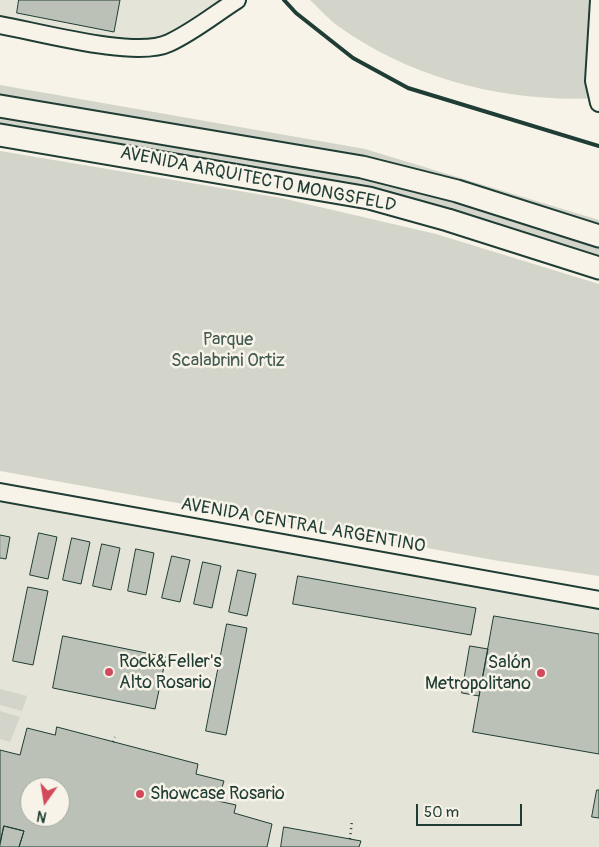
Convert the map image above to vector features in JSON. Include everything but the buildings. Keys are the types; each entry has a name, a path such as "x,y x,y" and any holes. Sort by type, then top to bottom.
{"main road":[{"name":"AVENIDA ARQUITECTO MONGSFELD","path":"0,106 362,166 457,191 599,236"},
{"name":"AVENIDA ARQUITECTO MONGSFELD","path":"0,135 369,198 448,220 599,268"}],"street":[{"path":"0,25 119,47 144,49 169,44 237,0"},
{"path":"599,0 594,81 599,103"},
{"name":"AVENIDA CENTRAL ARGENTINO","path":"0,492 599,600"}],"path":[{"path":"113,742 114,737"},
{"path":"350,839 352,820"}],"shaded area":[{"path":"0,0 231,0 209,25 172,51 144,55 0,29"},
{"path":"0,492 599,600 599,847 0,847"}],"green space":[{"path":"310,0 599,0 599,98 565,99 496,92 430,74 398,61 367,45 334,23"},
{"path":"0,85 365,149 599,220 599,229 0,98"},
{"path":"0,115 318,168 426,192 599,246 599,257 382,192 295,175 0,127"},
{"name":"Parque Scalabrini Ortiz","path":"0,151 281,198 436,234 599,284 599,576 499,561 0,471"},
{"path":"0,689 27,696 22,711 0,705"},
{"path":"0,711 20,717 10,742 0,739"}],"railway":[{"path":"284,0 296,13 353,58 408,88 599,146"}],"place":[{"name":"Rock&Feller's Alto Rosario","path":"109,672"},
{"name":"Salón Metropolitano","path":"541,673"},
{"name":"Showcase Rosario","path":"140,794"}]}
